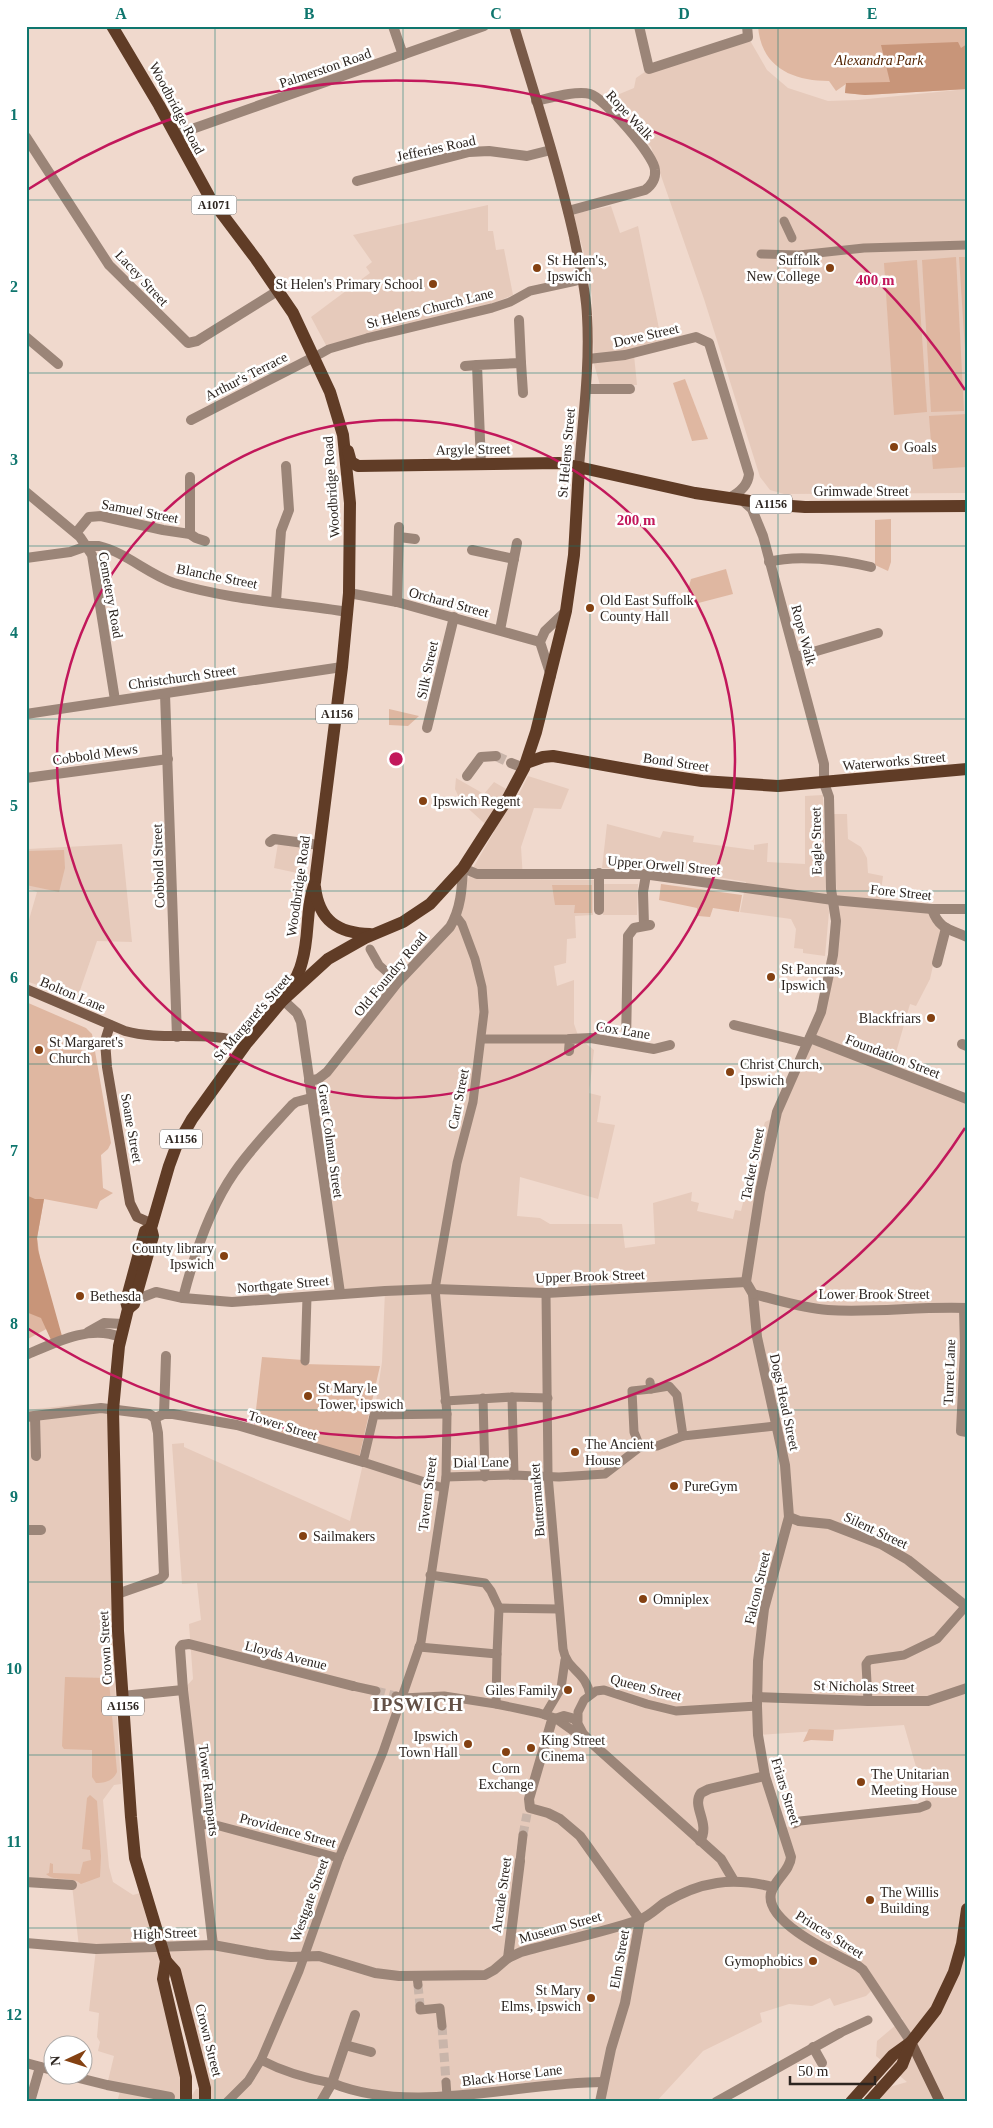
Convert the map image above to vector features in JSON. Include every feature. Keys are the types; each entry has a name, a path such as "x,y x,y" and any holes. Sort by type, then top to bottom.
{"main road":[{"name":"Woodbridge Road","path":"112,26 137,66 210,198 279,290 317,355 336,409 345,444 350,503 349,592 342,667 315,882 309,900 302,964 283,1000"},
{"name":"St Helens Street","path":"463,868 508,798 525,766 551,676 566,611 574,556 588,360 588,316 585,288 568,211 536,101 533,84 514,26"},
{"name":"A1071","path":"345,444 353,464 368,466"},
{"name":"Argyle Street","path":"368,466 560,463 579,467"},
{"path":"350,503 353,479 368,466"},
{"name":"Grimwade Street","path":"579,467 695,493 805,507 967,506"},
{"name":"Bond Street","path":"525,766 543,757 553,756 648,774 722,783 778,786 824,783"},
{"name":"Waterworks Street","path":"824,783 967,769"},
{"name":"St Margaret's Street","path":"152,1226 176,1147 192,1119 246,1044 283,1000 328,959 373,934 403,922 422,911 463,868"},
{"name":"A1156","path":"315,882 317,904 327,918 337,927 347,932 373,934"},
{"name":"Bolton Lane","path":"26,990 110,1025 140,1035 228,1038 246,1044"},
{"name":"Soane Street","path":"110,1025 105,1042 107,1067 130,1203 137,1217 152,1226"},
{"name":"A1156","path":"122,1330 132,1304 126,1302 145,1231 152,1226"},
{"name":"Crown Street","path":"122,1330 113,1410 117,1594 131,1818 136,1858 164,1954 163,1979 186,2077 186,2102"},
{"path":"852,2102 893,2055 911,2042 936,2010 954,1972 962,1944 967,1909"},
{"name":"Crown Street","path":"164,1954 176,1971 205,2088 205,2102"},
{"path":"869,2102 902,2065 911,2042"},
{"name":"Princes Street","path":"911,2042 940,2102"}],"street":[{"path":"394,26 403,55"},
{"name":"Palmerston Road","path":"175,135 484,26"},
{"path":"639,26 649,69 748,31"},
{"name":"Rope Walk","path":"536,101 582,93 590,94 599,100 646,151 654,165 655,179 650,186 639,192 568,211"},
{"name":"Lacey Street","path":"26,137 109,265 188,343 194,343 279,290"},
{"name":"Jefferies Road","path":"357,181 469,152 489,151 527,156 551,150"},
{"path":"784,221 792,238"},
{"path":"761,254 799,255 864,248 967,245"},
{"name":"St Helens Church Lane","path":"317,355 329,349 367,338 492,308 510,302 530,291 576,281"},
{"path":"519,320 522,393"},
{"name":"Dove Street","path":"588,360 625,355 696,337 709,343 749,474 748,480 735,499"},
{"path":"27,340 58,364"},
{"name":"Arthur's Terrace","path":"191,420 317,355"},
{"path":"465,366 521,363"},
{"path":"477,365 481,464"},
{"path":"586,389 630,389"},
{"path":"276,601 281,531 289,510 286,466"},
{"path":"190,477 190,534"},
{"name":"Cemetery Road","path":"26,492 76,533 87,546 94,560 115,700"},
{"name":"Rope Walk","path":"735,499 752,509 757,519 824,764 824,783"},
{"name":"Samuel Street","path":"76,533 86,520 94,516 190,534 205,540"},
{"path":"397,602 399,532 415,539"},
{"path":"500,630 517,543"},
{"path":"26,558 70,552 87,546"},
{"name":"Blanche Street","path":"87,546 102,547 163,578 183,585 219,593 348,612"},
{"path":"472,550 514,559"},
{"path":"769,562 781,559 818,560 854,563 871,567"},
{"name":"Orchard Street","path":"349,592 397,602 540,642"},
{"path":"551,676 540,642 545,630 566,611"},
{"name":"Silk Street","path":"428,728 454,617"},
{"path":"796,657 878,633"},
{"name":"Christchurch Street","path":"26,714 342,667"},
{"name":"Cobbold Street","path":"165,694 177,1037"},
{"path":"467,776 480,757 496,756"},
{"name":"Cobbold Mews","path":"26,778 168,759"},
{"path":"511,763 525,766"},
{"name":"Eagle Street","path":"809,1041 821,1012 830,973 836,932 830,881 829,798 824,783"},
{"path":"270,842 274,839 319,845"},
{"name":"Upper Orwell Street","path":"463,868 477,874 599,873 646,875 833,900"},
{"name":"Old Foundry Road","path":"309,1081 318,1079 327,1072 398,982 450,927 456,916 463,868"},
{"path":"599,873 599,910"},
{"path":"626,1043 628,936 634,928 647,925 644,892 646,875"},
{"name":"Fore Street","path":"833,900 932,909 967,909"},
{"path":"932,909 939,923 967,937"},
{"name":"Carr Street","path":"435,1289 458,1163 473,1102 484,1012 482,987 469,942 462,924 456,916"},
{"path":"937,963 946,928"},
{"path":"370,949 379,964 398,982"},
{"name":"Great Colman Street","path":"283,1000 295,1009 300,1017 340,1293"},
{"path":"734,1025 809,1041"},
{"name":"Cox Lane","path":"482,1039 588,1038 654,1049 670,1045"},
{"path":"569,1051 570,1039"},
{"name":"Foundation Street","path":"809,1041 967,1099"},
{"name":"Tacket Street","path":"746,1282 760,1192 777,1112 809,1041"},
{"path":"183,1298 194,1258 216,1205 229,1180 249,1153 292,1105 311,1098"},
{"path":"746,1282 753,1294"},
{"name":"Upper Brook Street","path":"435,1289 546,1293 746,1282"},
{"name":"Northgate Street","path":"132,1304 156,1292 183,1298 232,1302 340,1293 435,1289"},
{"name":"Tavern Street","path":"399,1697 419,1647 446,1477 446,1401 439,1350 435,1289"},
{"name":"Buttermarket","path":"545,1715 561,1688 565,1660 548,1476 546,1293"},
{"name":"Lower Brook Street","path":"753,1294 800,1306 832,1310 930,1307 965,1308"},
{"name":"Dogs Head Street","path":"753,1294 757,1337 785,1465 789,1517"},
{"path":"305,1361 307,1297"},
{"name":"Turret Lane","path":"965,1308 961,1431 967,1432"},
{"path":"26,1355 87,1333 104,1323 122,1330"},
{"path":"117,1594 160,1579 164,1575 158,1433 166,1356"},
{"path":"683,1436 677,1395 669,1386 651,1385 632,1391 634,1432 640,1447 657,1446 683,1436 775,1426"},
{"path":"446,1401 512,1397 548,1398"},
{"path":"512,1397 514,1475"},
{"path":"483,1398 485,1477"},
{"name":"Tower Street","path":"31,1416 101,1408 237,1425 443,1488"},
{"path":"363,1462 374,1415 446,1414"},
{"path":"31,1416 36,1456"},
{"name":"Dial Lane","path":"446,1477 605,1474 640,1447"},
{"name":"Silent Street","path":"789,1517 798,1521 829,1524 881,1544 908,1560 966,1606"},
{"name":"Falcon Street","path":"757,1701 758,1662 764,1608 789,1517"},
{"path":"26,1530 40,1530"},
{"path":"430,1575 485,1583 491,1591 499,1608 496,1704"},
{"path":"868,1701 866,1664 869,1660 904,1655 937,1639 966,1606"},
{"path":"499,1608 559,1609"},
{"name":"Lloyds Avenue","path":"189,1644 376,1691"},
{"name":"Tower Ramparts","path":"189,1644 182,1645 180,1648 182,1690 200,1825 213,1945"},
{"path":"419,1647 497,1654"},
{"path":"565,1660 585,1679 590,1695"},
{"name":"St Nicholas Street","path":"757,1701 918,1701 936,1699 967,1688"},
{"path":"122,1696 182,1690"},
{"name":"Queen Street","path":"577,1720 580,1706 596,1691 609,1690 647,1704 676,1711 757,1701"},
{"path":"399,1697 444,1696 496,1704 545,1715 555,1718 595,1746"},
{"name":"Westgate Street","path":"227,2102 248,2081 262,2060 299,1971 339,1858 383,1752 399,1697"},
{"name":"Friars Street","path":"757,1701 758,1735 765,1776 791,1857 789,1866 773,1887"},
{"path":"555,1718 564,1716 577,1720 583,1734 595,1746 721,1859 734,1881 773,1887"},
{"name":"Elm Street","path":"555,1718 549,1723 528,1811 548,1813 560,1819 580,1836 640,1920 625,2003 603,2082 600,2102"},
{"path":"700,1841 704,1829 703,1817 698,1804 701,1793 709,1789 765,1776"},
{"path":"794,1824 800,1821 919,1808 928,1805"},
{"name":"Providence Street","path":"200,1825 212,1824 339,1858"},
{"name":"Arcade Street","path":"508,1958 523,1835"},
{"name":"Museum Street","path":"303,1956 319,1956 375,1973 418,1981 485,1975 508,1958 521,1952 640,1920 664,1903 695,1887 734,1881"},
{"path":"26,1882 72,1885"},
{"name":"Princes Street","path":"773,1887 770,1899 779,1917 804,1937 863,1970 911,2042"},
{"name":"High Street","path":"26,1944 164,1954 213,1945 268,1955 303,1956"},
{"path":"420,2006 420,2010 440,2008 442,2026"},
{"path":"321,2102 332,2083 354,2015"},
{"path":"716,2102 813,2047 868,2020"},
{"path":"345,2045 371,2052"},
{"path":"813,2047 822,2063"},
{"path":"262,2060 270,2065 317,2081 332,2083"},
{"path":"26,2063 40,2067 30,2102"},
{"path":"92,2081 170,2096"},
{"path":"446,2082 447,2096"},
{"name":"Black Horse Lane","path":"332,2083 346,2089 365,2093 426,2100 568,2082 603,2082"}],"shaded area":[{"name":"Suffolk New College","path":"748,37 767,70 788,88 828,101 858,100 967,89 967,493 784,494 770,490 760,477 704,299 651,147 614,104 617,95 634,88 636,78 649,69"},
{"path":"958,42 961,48 967,44 967,89 865,95 845,93 846,83 890,82 881,45"},
{"name":"St Helen's Primary School","path":"488,205 488,231 493,231 496,250 504,249 513,295 484,307 327,347 311,317 370,273 366,267 372,262 353,235"},
{"path":"611,206 620,233 638,226 663,348 634,355 637,385 600,385 594,364 592,296 584,253 573,214"},
{"path":"528,776 569,789 561,809 534,808 521,847 523,879 594,880 593,915 575,916 576,938 567,939 566,963 554,966 557,986 574,980 574,1024 579,1038 594,1050 589,1093 601,1096 597,1122 615,1125 598,1199 520,1177 517,1216 540,1218 550,1224 622,1224 625,1248 655,1244 653,1203 692,1192 691,1201 699,1203 697,1211 733,1219 735,1210 741,1211 754,1157 765,1122 775,1117 831,973 833,900 921,908 935,918 942,926 930,979 916,1006 910,1004 893,1063 873,1062 967,1099 967,2102 869,2102 879,2090 907,2082 876,2056 877,2041 903,2019 888,2007 875,1987 866,1996 834,2006 830,1998 812,2006 789,2004 760,2013 762,2022 703,2051 656,2102 600,2102 603,2082 426,2098 332,2083 321,2102 188,2102 196,2089 205,2088 166,1961 186,2102 117,2102 121,2088 107,2085 114,2056 98,2051 100,2042 97,2037 99,2013 89,2011 96,1949 79,1947 72,1885 26,1882 26,1410 81,1404 107,1406 114,1584 115,1684 121,1784 114,1785 103,1800 109,1867 113,1882 133,1895 144,1892 162,1948 213,1945 183,1690 193,1679 189,1624 201,1620 197,1583 182,1584 172,1444 184,1443 184,1447 350,1521 374,1415 382,1362 385,1291 340,1293 309,1081 318,1079 442,933 473,868 494,832 461,802 455,789 456,778 484,794 494,782 518,796","holes":["904,1725 927,1805 800,1821 784,1829 758,1735"]},
{"path":"823,795 826,887 829,912 825,956 803,953 803,949 794,948 796,929 791,919 740,912 746,882 646,868 602,868 607,824 660,838 663,831 694,836 693,842 754,850 754,845 768,843 767,862 805,864 805,796"},
{"path":"832,814 847,814 848,839 861,847 867,858 868,873 883,876 880,899 837,898"},
{"path":"26,825 28,825 28,849 122,844 132,942 97,941 77,999 26,981 26,930 37,892 26,888"},
{"path":"278,843 306,848 302,874 274,868"},
{"path":"602,884 638,884 637,915 603,915"},
{"path":"26,1195 35,1199 44,1199 37,1238 38,1250 62,1336 51,1340 41,1318 26,1312"}],"green space":[{"name":"Alexandra Park","path":"758,26 967,26 967,89 865,95 845,93 846,84 836,91 829,81 803,78 781,69 765,52 760,40"},
{"path":"956,257 964,411 931,412 922,260"},
{"path":"959,257 967,257 967,380"},
{"path":"917,260 927,412 894,415 884,263"},
{"path":"685,379 708,439 692,441 673,383"},
{"path":"967,414 967,467 933,469 929,416"},
{"path":"891,519 891,562 888,571 875,565 875,520"},
{"path":"726,569 733,594 683,607 691,579"},
{"path":"389,709 419,716 408,726 389,725"},
{"path":"64,850 65,868 59,892 26,885 26,851"},
{"path":"661,884 742,895 739,912 713,908 710,917 698,916 697,908 659,900"},
{"path":"552,885 592,885 592,913 574,913 575,905 555,905"},
{"path":"26,1002 86,1028 92,1034 111,1143 108,1149 101,1155 103,1188 113,1193 100,1201 97,1209 44,1199 37,1238 50,1327 26,1340"},
{"path":"262,1357 303,1360 303,1364 380,1366 359,1458 254,1427"},
{"path":"65,1677 107,1678 109,1681 117,1772 113,1778 103,1783 96,1783 92,1777 92,1750 64,1749 62,1746"},
{"path":"809,1729 834,1730 833,1741 811,1740 803,1742"},
{"path":"90,1795 97,1801 101,1856 100,1877 81,1884 73,1880 50,1877 46,1874 49,1873 50,1863 53,1864 53,1873 80,1874 83,1862 91,1860 90,1850 82,1849 87,1798"}],"tunnel":[{"path":"496,756 511,763"},
{"path":"376,1691 396,1696"},
{"path":"523,1835 527,1814"},
{"path":"418,1985 420,2006"},
{"path":"442,2026 446,2082"}],"place":[{"name":"St Helen's, Ipswich","path":"537,268"},
{"name":"Suffolk New College","path":"830,268"},
{"name":"St Helen's Primary School","path":"433,284"},
{"name":"Goals","path":"894,447"},
{"name":"Old East Suffolk County Hall","path":"590,608"},
{"name":"Ipswich Regent","path":"423,801"},
{"name":"St Pancras, Ipswich","path":"771,977"},
{"name":"Blackfriars","path":"931,1018"},
{"name":"St Margaret's Church","path":"39,1050"},
{"name":"Christ Church, Ipswich","path":"730,1072"},
{"name":"County library Ipswich","path":"224,1256"},
{"name":"Bethesda","path":"80,1296"},
{"name":"St Mary le Tower, ipswich","path":"308,1396"},
{"name":"The Ancient House","path":"575,1452"},
{"name":"PureGym","path":"674,1486"},
{"name":"Sailmakers","path":"303,1536"},
{"name":"Omniplex","path":"643,1599"},
{"name":"Giles Family","path":"568,1690"},
{"name":"Ipswich Town Hall","path":"468,1744"},
{"name":"King Street Cinema","path":"531,1748"},
{"name":"Corn Exchange","path":"506,1752"},
{"name":"The Unitarian Meeting House","path":"861,1782"},
{"name":"The Willis Building","path":"870,1900"},
{"name":"Gymophobics","path":"813,1961"},
{"name":"St Mary Elms, Ipswich","path":"591,1998"}],"district":[{"name":"IPSWICH","path":"418,1704"}]}
